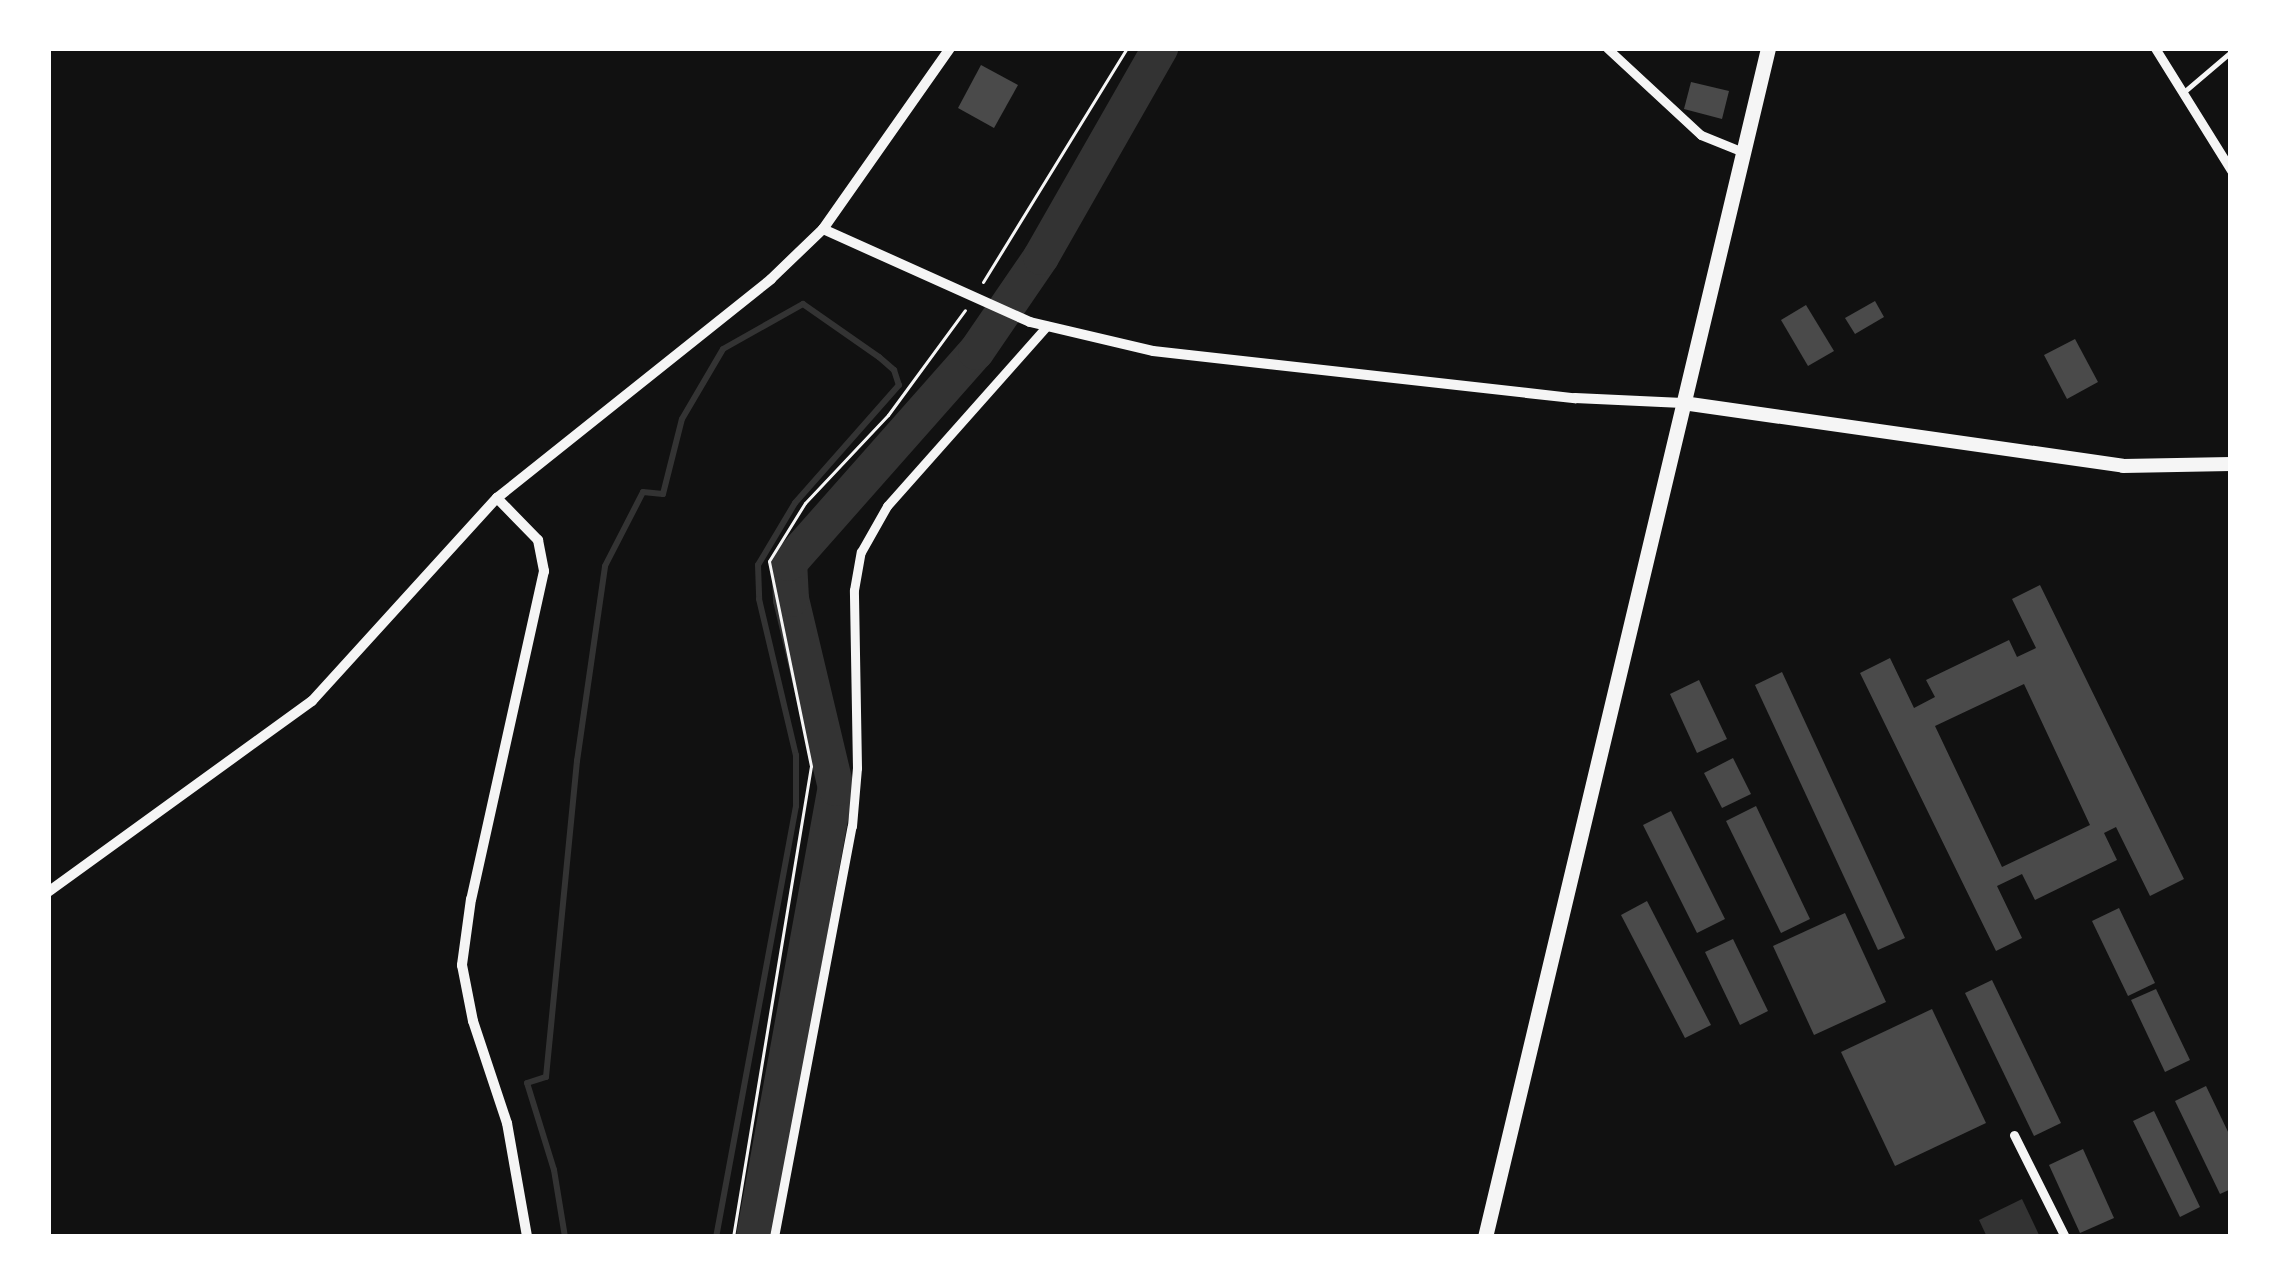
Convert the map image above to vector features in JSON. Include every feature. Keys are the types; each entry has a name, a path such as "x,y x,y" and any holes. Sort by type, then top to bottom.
{"highway":[{"path":"1485,1237 1768,48"}],"main road":[{"path":"1683,403 2123,466 2231,464"}],"street":[{"path":"48,892 312,701 497,498 771,279 823,229 950,48"},
{"path":"1607,48 1701,135 1743,152"},
{"path":"2155,48 2231,170"},
{"path":"823,229 1030,322 1154,351 1576,398 1683,403"},
{"path":"773,1237 852,826 857,768 854,590 861,552 887,506 1047,326"},
{"path":"497,498 538,540 544,571 471,899 462,965 472,1021 507,1123 527,1237"},
{"path":"2014,1135 2065,1237"}],"lane":[{"path":"2184,92 2231,52"}],"shaded area":[{"path":"2022,1199 2040,1237 1987,1237 1979,1220"}],"building":[{"path":"981,65 1018,85 994,128 958,108"},
{"path":"1691,82 1729,91 1722,119 1684,109"},
{"path":"1875,301 1884,317 1855,334 1845,318"},
{"path":"1806,305 1834,351 1808,366 1781,320"},
{"path":"2075,339 2098,382 2067,399 2044,355"},
{"path":"2040,585 2184,879 2150,896 2116,827 2104,833 2117,860 2035,900 2022,874 1997,886 2022,938 1996,951 1860,673 1890,658 1914,708 1935,697 1926,680 2009,640 2017,657 2036,648 2012,599","holes":["2024,684 2090,825 2002,867 1935,726"]},
{"path":"1782,672 1905,938 1878,950 1755,685"},
{"path":"1699,680 1727,739 1697,753 1670,694"},
{"path":"1733,758 1751,794 1722,808 1704,773"},
{"path":"1756,806 1810,919 1781,933 1726,821"},
{"path":"1671,811 1725,919 1697,933 1643,825"},
{"path":"1647,901 1711,1025 1685,1038 1621,915"},
{"path":"2119,908 2155,983 2128,996 2092,921"},
{"path":"1845,913 1886,1002 1814,1035 1773,946"},
{"path":"1733,939 1768,1011 1740,1025 1705,952"},
{"path":"1992,980 2061,1123 2034,1136 1965,993"},
{"path":"2156,989 2190,1060 2165,1072 2131,1000"},
{"path":"1932,1009 1986,1123 1895,1166 1841,1052"},
{"path":"2206,1086 2231,1138 2231,1189 2220,1194 2175,1101"},
{"path":"2154,1111 2200,1207 2180,1217 2133,1121"},
{"path":"2083,1149 2114,1218 2080,1233 2049,1165"}],"waterway":[{"path":"754,1237 836,788 791,599 789,563 976,352 1041,257 1160,48"},
{"path":"565,1237 554,1170 527,1083 546,1077 577,761 605,566 643,492 663,494 682,419 723,349 803,304 879,357 894,370 899,385 795,503 758,565 759,599 796,755 796,806 716,1237"}]}
